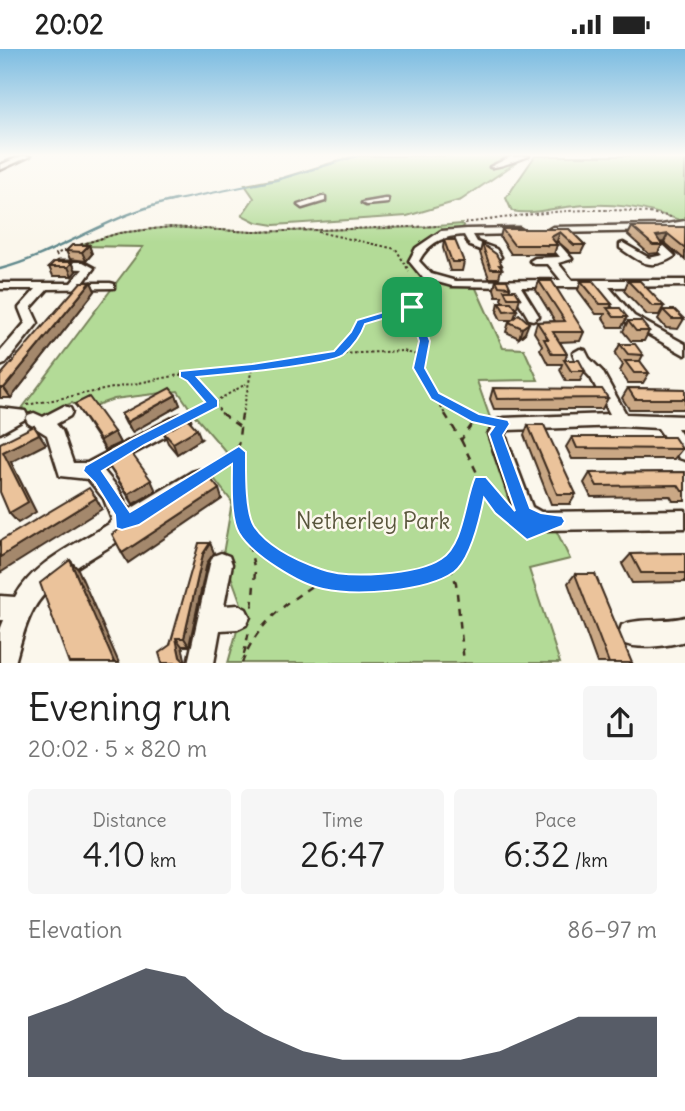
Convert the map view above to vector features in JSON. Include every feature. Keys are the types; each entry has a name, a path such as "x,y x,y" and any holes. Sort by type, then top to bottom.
{"street":[{"path":"302,205 322,199"},
{"path":"366,203 385,201"},
{"path":"685,224 662,227 464,228 443,233 420,250 414,261 422,277 441,281 685,283"},
{"path":"464,228 473,244 492,251 497,258"},
{"path":"535,261 567,260 556,246"},
{"path":"623,246 655,255 671,283"},
{"path":"551,261 568,282"},
{"path":"59,265 92,266 74,286"},
{"path":"513,283 533,316"},
{"path":"600,283 630,319 685,351"},
{"path":"0,286 110,286"},
{"path":"0,361 28,330 32,323 25,308 45,286"},
{"path":"580,353 582,360 597,375 621,420"},
{"path":"33,416 64,412"},
{"path":"0,414 19,415 0,426"},
{"path":"33,416 54,431 66,471 90,471 182,420"},
{"path":"685,422 621,420 503,424 496,434 524,513 539,521 685,519"},
{"path":"663,422 685,453"},
{"path":"1,662 11,609 46,578 116,531 122,522 123,514 100,478 90,471"},
{"path":"122,522 133,519 199,478"},
{"path":"201,663 221,564"},
{"path":"212,618 246,621"},
{"path":"631,634 671,633 685,629"}],"path":[{"path":"464,228 581,208 662,214 685,224"},
{"path":"59,265 56,254 91,240 141,229 170,227 229,231 314,231 445,226"},
{"path":"314,231 396,249 407,270 422,277 418,300"},
{"path":"337,354 356,334 360,323 412,307 441,281"},
{"path":"412,307 425,341 419,368 461,440 481,481 501,508 518,524"},
{"path":"33,416 184,374 252,368 337,354 403,352 421,356"},
{"path":"242,663 246,621 256,571 240,492 239,452 247,384 252,368"},
{"path":"184,374 241,428"},
{"path":"182,420 247,384"},
{"path":"435,396 476,419 503,424"},
{"path":"461,440 476,419"},
{"path":"199,478 239,452"},
{"path":"246,529 271,555 322,579 364,583 417,578 449,565 468,535 481,481"},
{"path":"449,565 456,583 464,663"},
{"path":"244,654 261,628 289,601 322,579"}],"green space":[{"path":"245,185 484,185 461,200 407,216 274,225 256,222 242,215 254,198"},
{"path":"515,185 685,185 685,222 656,212 612,205 582,205 519,212 512,211 506,198"},
{"name":"Netherley Park","path":"462,224 467,232 444,233 414,261 441,281 475,286 503,348 524,349 538,380 477,381 524,513 557,532 570,559 529,569 560,663 228,663 243,609 223,554 232,502 206,468 227,453 195,416 178,391 114,399 82,410 72,403 42,416 20,411 143,247 76,246 119,233 170,227 253,232"}],"building":[{"path":"632,227 685,227 685,248 668,234 656,236 662,245 653,245"},
{"path":"502,229 569,229 585,245 574,245 560,232 551,237 557,245 514,245"},
{"path":"444,240 455,240 464,262 452,262"},
{"path":"482,244 496,254 502,269 491,269"},
{"path":"72,245 89,245 82,252 66,251"},
{"path":"54,262 72,262 68,267 49,267"},
{"path":"496,280 507,280 510,287 499,286"},
{"path":"539,281 552,281 584,332 553,332 567,354 552,354 544,339 548,339 537,322 565,321"},
{"path":"581,281 593,281 612,304 600,304"},
{"path":"628,281 640,281 664,306 652,306"},
{"path":"81,282 91,282 4,388 0,388 0,376"},
{"path":"504,290 515,290 520,298 508,298"},
{"path":"499,302 511,302 517,310 504,311"},
{"path":"607,308 620,308 627,317 614,317"},
{"path":"663,310 675,310 684,319 672,319"},
{"path":"519,314 529,323 522,328 509,322"},
{"path":"628,321 641,321 649,331 636,331"},
{"path":"620,344 635,344 643,355 628,354"},
{"path":"564,360 579,360 585,371 571,371"},
{"path":"625,361 640,361 649,373 634,373"},
{"path":"170,388 176,395 127,422 121,414"},
{"path":"493,388 602,389 608,398 497,399"},
{"path":"628,388 685,389 685,399 635,399"},
{"path":"89,397 114,432 100,440 75,404"},
{"path":"188,419 197,429 173,443 164,433"},
{"path":"528,425 544,425 576,494 557,494"},
{"path":"34,426 39,434 3,452 28,502 9,513 0,492 0,443"},
{"path":"572,437 674,437 682,449 577,448"},
{"path":"127,447 151,480 128,494 104,459"},
{"path":"685,472 685,491 678,485 597,486 590,473"},
{"path":"206,473 219,489 122,553 112,534"},
{"path":"89,488 96,498 0,557 0,541"},
{"path":"199,543 210,543 203,554 184,638 176,638 180,657 185,662 162,663 159,653 170,645"},
{"path":"685,553 685,573 641,573 631,554"},
{"path":"70,560 113,663 69,663 40,583"},
{"path":"575,574 595,574 632,663 609,663"}],"waterway":[{"path":"173,201 254,185"},
{"path":"0,269 44,253 130,214 173,201"},
{"path":"167,202 173,201"}],"route":[{"path":"412,307 425,341 419,368 435,396 476,419 503,424 496,434 524,513 539,521 556,521 527,532 501,508 481,481 468,535 449,565 417,578 364,583 322,579 271,555 246,529 240,492 239,452 133,519 122,522 123,514 100,478 90,471 213,404 192,378 184,374 252,368 337,354 356,334 360,323 412,307"}]}
